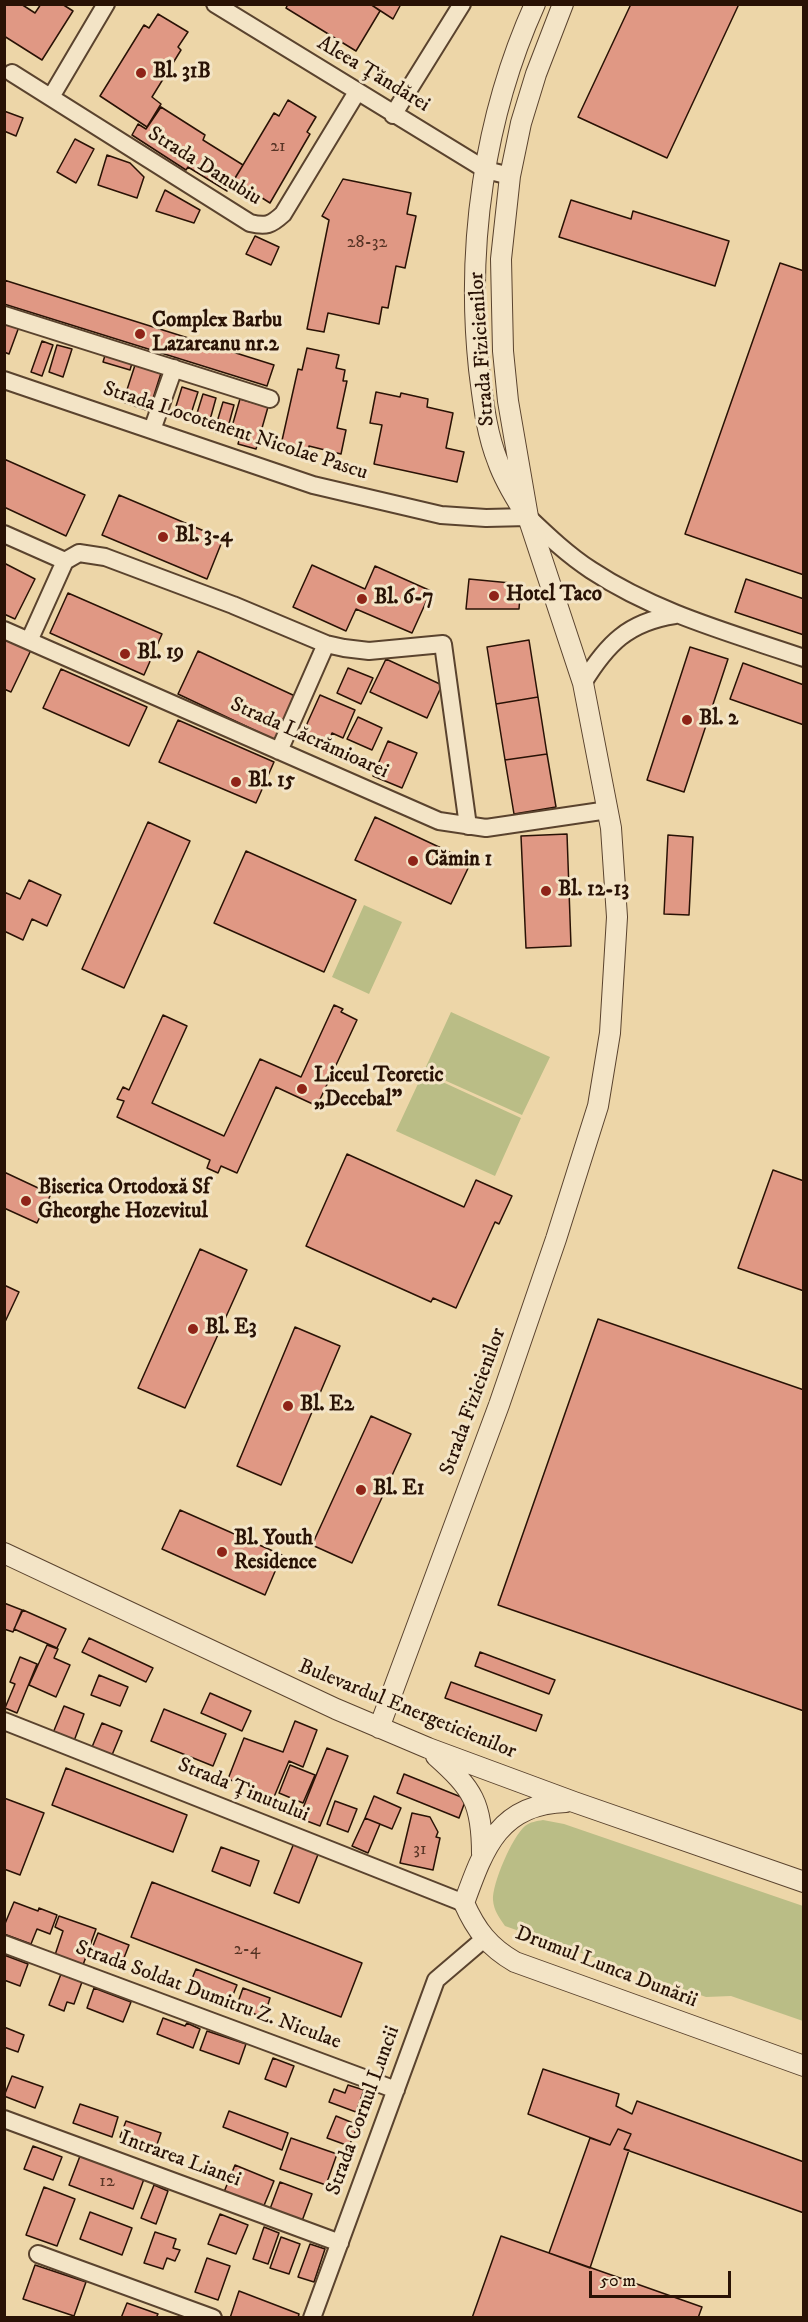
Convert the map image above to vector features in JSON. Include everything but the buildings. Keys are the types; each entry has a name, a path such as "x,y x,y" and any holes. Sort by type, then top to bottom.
{"street":[{"path":"51,97 106,4"},
{"path":"393,115 462,4"},
{"name":"Strada Fizicienilor","path":"528,517 509,487 498,462 483,406 477,346 475,284 479,223 496,117 511,65 535,4"},
{"name":"Strada Fizicienilor","path":"380,1728 541,1284 582,1159 602,1088 614,1071 622,1002 623,973 616,948 616,882 608,810 583,683 528,517 508,401 503,351 501,259 510,176 521,123 536,74 563,4"},
{"name":"Aleea Țăndărei","path":"218,5 393,115 486,170 510,176"},
{"name":"Strada Danubiu","path":"12,73 250,224 263,227 272,224 283,214 357,92"},
{"path":"4,315 270,399"},
{"path":"152,430 174,368"},
{"name":"Strada Locotenent Nicolae Pascu","path":"4,380 313,485 413,509 468,518 528,517"},
{"path":"528,517 567,554 629,592 675,615 804,658"},
{"path":"4,534 65,561"},
{"path":"29,640 65,561 79,554 105,557 233,604 326,644 369,651 443,644 468,826"},
{"path":"583,683 612,642 630,629 656,618 675,615"},
{"name":"Strada Lăcrămioarei","path":"4,630 439,821 486,828 608,810"},
{"path":"279,751 326,644"},
{"name":"Bulevardul Energeticienilor","path":"4,1553 380,1728 428,1748 574,1802 804,1882"},
{"name":"Strada Ținutului","path":"4,1720 464,1902"},
{"path":"428,1748 470,1789 477,1805 482,1828 482,1854"},
{"path":"464,1902 482,1854 500,1829 529,1808 548,1803 574,1802"},
{"name":"Drumul Lunca Dunării","path":"464,1902 473,1923 484,1939 498,1952 515,1962 804,2066"},
{"name":"Strada Cornul Luncii","path":"312,2318 436,1980 484,1939"},
{"name":"Strada Soldat Dumitru Z. Niculae","path":"4,1944 396,2090"},
{"name":"Intrarea Lianei","path":"4,2119 340,2243"},
{"path":"38,2254 213,2318"}],"green space":[{"path":"364,905 402,922 369,994 332,977"},
{"path":"451,1012 550,1057 522,1115 424,1071"},
{"path":"423,1073 521,1118 495,1176 396,1131"},
{"path":"543,1820 564,1824 803,1906 803,2021 731,1996 706,1997 505,1926 496,1911 493,1900 499,1872 514,1840 525,1826"}],"place":[{"name":"Bl. 31B","path":"141,73"},
{"name":"Complex Barbu Lazareanu nr.2","path":"140,334"},
{"name":"Bl. 3-4","path":"163,537"},
{"name":"Hotel Taco","path":"494,596"},
{"name":"Bl. 6-7","path":"362,599"},
{"name":"Bl. 19","path":"125,654"},
{"name":"Bl. 2","path":"687,720"},
{"name":"Bl. 15","path":"236,782"},
{"name":"Cămin 1","path":"413,861"},
{"name":"Bl. 12-13","path":"546,891"},
{"name":"Liceul Teoretic „Decebal”","path":"302,1089"},
{"name":"Biserica Ortodoxă Sf Gheorghe Hozevitul","path":"26,1201"},
{"name":"Bl. E3","path":"193,1329"},
{"name":"Bl. E2","path":"288,1406"},
{"name":"Bl. E1","path":"361,1490"},
{"name":"Bl. Youth Residence","path":"222,1552"}]}
